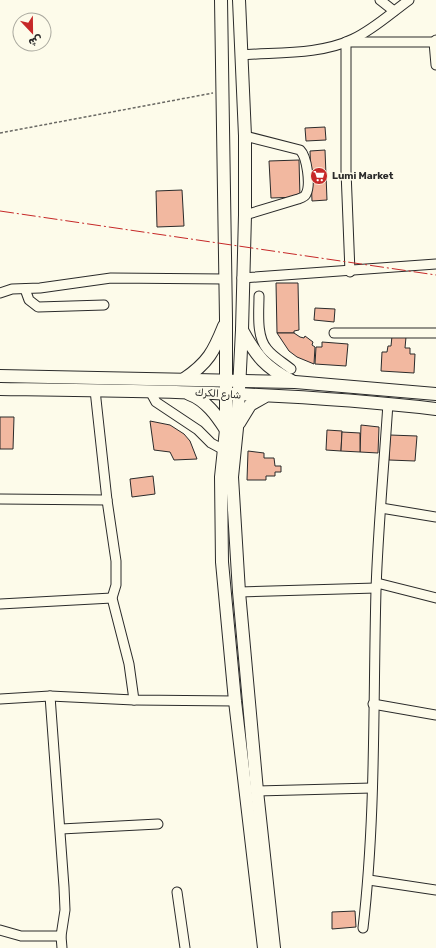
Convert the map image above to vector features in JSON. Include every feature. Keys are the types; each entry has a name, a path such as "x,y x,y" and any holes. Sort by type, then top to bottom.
{"main road":[{"path":"221,0 226,394 231,429 232,477 239,592 257,791 274,948"},
{"path":"240,0 245,136 245,215 242,278 242,330 238,395 231,429 224,450 221,477 222,562 235,701 264,948"},
{"path":"184,379 204,364 210,356 226,319"},
{"path":"242,330 262,353 275,372 295,382"},
{"name":"شارع الكرك","path":"0,376 295,382 436,394"},
{"name":"شارع الكرك","path":"0,389 150,391 226,394 388,404 436,409"},
{"path":"182,392 200,400 231,429"},
{"path":"231,429 246,409 264,397"}],"street":[{"path":"380,0 394,11"},
{"path":"346,42 361,34 409,0"},
{"path":"241,55 302,50 346,42 435,41 436,65"},
{"path":"346,42 346,170 350,272"},
{"path":"245,136 300,150 307,163 307,190 306,194 302,198 245,215"},
{"path":"242,278 350,272 436,264"},
{"path":"0,293 12,289 25,289 111,278 225,279"},
{"path":"25,289 29,300 38,307 104,305"},
{"path":"259,296 262,353 291,369"},
{"path":"334,333 436,333"},
{"path":"94,390 106,500 117,575 112,598 129,664 134,700"},
{"path":"150,391 156,402 198,430 211,443 224,450"},
{"path":"363,928 369,880 376,585 388,404"},
{"path":"0,499 106,500"},
{"path":"381,508 436,517"},
{"path":"239,592 376,585 436,598"},
{"path":"0,604 112,598"},
{"path":"0,699 50,696 134,700 235,701"},
{"path":"50,696 61,829 65,910 61,936 62,948"},
{"path":"373,704 436,715"},
{"path":"257,791 372,788"},
{"path":"61,829 158,824"},
{"path":"369,880 436,890"},
{"path":"177,892 185,948"},
{"path":"0,930 21,936 61,936"}],"path":[{"path":"0,133 223,91"}],"building":[{"path":"325,127 326,140 306,141 305,128"},
{"path":"325,150 327,200 312,201 310,151"},
{"path":"299,160 300,197 271,198 269,161"},
{"path":"182,190 184,226 157,227 156,191"},
{"path":"276,283 298,283 299,330 294,331 294,333 277,333"},
{"path":"315,308 335,309 334,322 314,320"},
{"path":"277,333 294,333 300,337 304,338 305,336 313,342 312,345 315,347 314,364 297,357 289,351"},
{"path":"392,336 406,337 405,348 410,348 410,354 415,354 414,373 381,371 382,352 387,352 388,346 391,346"},
{"path":"322,342 348,344 346,366 315,364 316,347 322,347"},
{"path":"0,417 14,417 13,449 0,449"},
{"path":"150,421 170,425 184,434 190,441 197,459 174,460 170,452 154,450"},
{"path":"361,425 379,427 378,453 360,452"},
{"path":"327,430 342,431 341,451 326,450"},
{"path":"342,432 360,433 360,452 341,451"},
{"path":"390,435 417,436 415,461 389,460"},
{"path":"248,451 264,453 264,458 274,458 275,466 281,466 281,472 275,472 275,476 266,476 266,480 247,480"},
{"path":"153,476 155,494 132,497 130,479"},
{"path":"355,911 356,927 332,929 332,912"}],"power":[{"path":"0,211 436,275"}],"place":[{"name":"Lumi Market","path":"319,176"}]}
